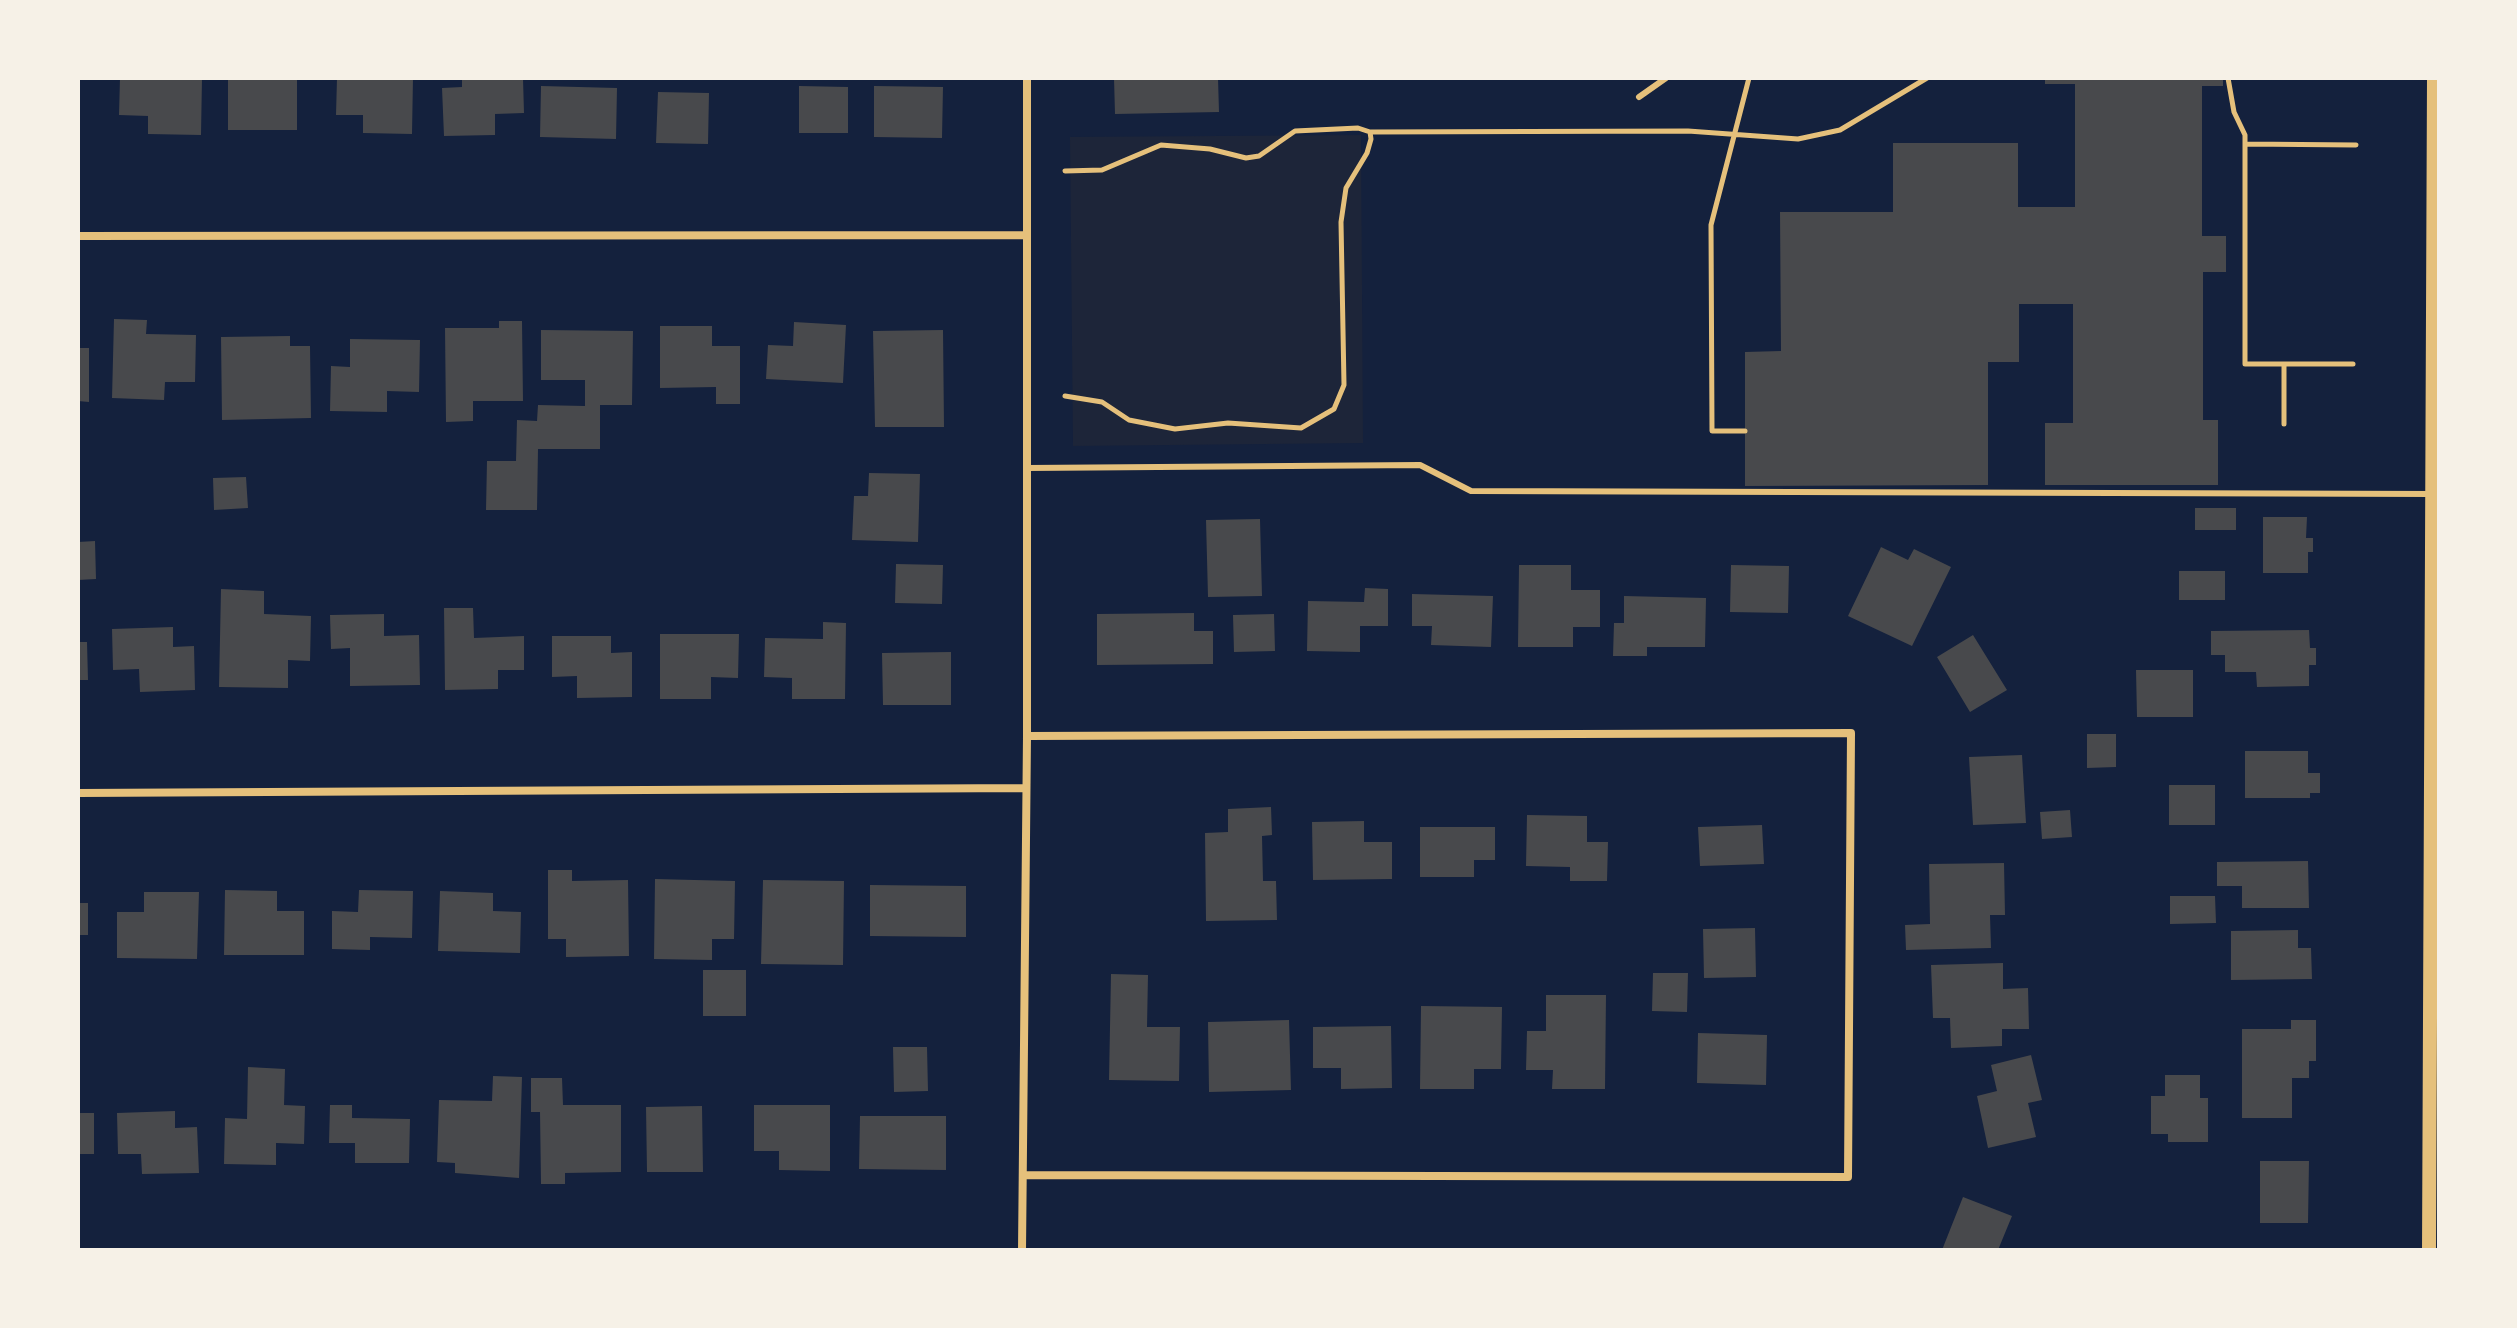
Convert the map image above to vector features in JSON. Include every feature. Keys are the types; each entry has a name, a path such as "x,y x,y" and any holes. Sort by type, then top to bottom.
{"street":[{"path":"1022,1250 1027,736 1027,78"},
{"path":"2429,1250 2436,603 2433,494 2434,78"},
{"path":"78,236 1027,235"},
{"path":"1023,1175 1848,1177 1851,733 1027,736"},
{"path":"78,793 1026,788"}],"lane":[{"path":"1639,97 1666,78"},
{"path":"1027,468 1420,465 1471,491 2433,494"}],"path":[{"path":"1745,431 1712,431 1711,225 1749,78"},
{"path":"1065,171 1102,170 1161,145 1210,149 1246,158 1259,156 1295,131 1358,128 1370,132 1639,130 1736,133 1798,139 1840,130 1927,78"},
{"path":"2228,78 2245,144 2245,364 2353,364"},
{"path":"1065,396 1102,402 1129,420 1175,429 1228,423 1301,428 1334,409 1344,385 1341,222 1346,188 1367,153 1370,132"},
{"path":"2245,144 2356,145"},
{"path":"2284,364 2284,424"}],"shaded area":[{"path":"1361,135 1363,443 1073,446 1070,137"}],"building":[{"path":"120,78 202,78 201,135 148,134 148,116 119,115"},
{"path":"337,78 413,78 412,134 363,133 363,115 336,115"},
{"path":"462,78 523,78 524,113 495,114 495,135 444,136 442,88 462,87"},
{"path":"1114,78 1218,78 1219,112 1115,114"},
{"path":"2045,78 2223,78 2223,86 2202,86 2202,236 2226,236 2226,272 2203,272 2203,420 2218,420 2218,485 2045,485 2045,423 2073,423 2073,304 2019,304 2019,362 1988,362 1988,485 1745,486 1745,352 1781,351 1780,212 1893,212 1893,143 2018,143 2018,207 2075,207 2075,84 2045,84"},
{"path":"228,80 297,80 297,130 228,130"},
{"path":"541,86 617,88 616,139 540,137"},
{"path":"799,86 848,87 848,133 799,133"},
{"path":"874,86 943,87 942,138 874,137"},
{"path":"658,92 709,93 708,144 656,143"},
{"path":"114,319 147,320 146,334 196,335 195,382 165,382 164,400 112,398"},
{"path":"499,321 522,321 523,401 473,401 473,421 446,422 445,328 499,328"},
{"path":"794,322 846,325 843,383 766,379 768,345 793,346"},
{"path":"660,326 712,326 712,346 740,346 740,404 716,404 716,387 660,388"},
{"path":"541,330 633,331 632,405 600,405 600,449 538,449 537,510 486,510 487,461 516,461 517,420 537,421 538,405 585,406 585,380 541,380"},
{"path":"943,330 944,427 875,427 873,331"},
{"path":"290,336 290,346 310,346 311,418 222,420 221,337"},
{"path":"350,339 420,340 419,392 387,391 387,412 330,411 331,366 350,367"},
{"path":"78,348 89,348 89,402 78,401"},
{"path":"869,473 920,474 918,542 852,540 854,496 868,496"},
{"path":"246,477 248,508 214,510 213,478"},
{"path":"2195,508 2236,508 2236,530 2195,530"},
{"path":"2263,517 2307,517 2306,538 2313,538 2313,552 2308,552 2308,573 2263,573"},
{"path":"1260,519 1262,596 1208,597 1206,520"},
{"path":"95,541 96,579 78,580 78,542"},
{"path":"1881,547 1908,560 1914,549 1951,567 1912,646 1848,616"},
{"path":"896,564 943,565 942,604 895,603"},
{"path":"1519,565 1571,565 1571,590 1600,590 1600,627 1573,627 1573,647 1518,647"},
{"path":"1731,565 1789,566 1788,613 1730,612"},
{"path":"2179,571 2225,571 2225,600 2179,600"},
{"path":"1365,588 1388,589 1388,626 1360,626 1360,652 1307,651 1308,601 1364,602"},
{"path":"221,589 264,591 264,614 311,616 310,661 288,660 288,688 219,687"},
{"path":"1412,594 1493,596 1491,647 1431,645 1432,626 1412,626"},
{"path":"1624,596 1706,598 1705,647 1647,647 1647,656 1613,656 1614,623 1624,623"},
{"path":"444,608 473,608 474,638 524,636 524,670 498,670 498,689 445,690"},
{"path":"1194,613 1194,631 1213,631 1213,664 1097,665 1097,614"},
{"path":"384,614 384,636 419,635 420,685 350,686 350,648 331,649 330,615"},
{"path":"1274,614 1275,651 1234,652 1233,615"},
{"path":"823,622 846,623 845,699 792,699 792,678 764,677 765,638 823,639"},
{"path":"173,627 173,647 194,646 195,690 140,692 139,669 113,670 112,629"},
{"path":"2309,630 2310,648 2316,648 2316,665 2309,665 2309,686 2257,687 2256,672 2225,672 2225,655 2211,655 2211,631"},
{"path":"660,634 739,634 738,678 711,677 711,699 660,699"},
{"path":"1973,635 2007,690 1970,712 1937,657"},
{"path":"552,636 611,636 611,653 632,652 632,697 577,698 577,676 552,677"},
{"path":"78,642 87,642 88,680 78,680"},
{"path":"951,652 951,705 883,705 882,653"},
{"path":"2136,670 2193,670 2193,717 2137,717"},
{"path":"2087,734 2116,734 2116,767 2087,768"},
{"path":"2245,751 2308,751 2308,773 2320,773 2320,793 2310,793 2310,798 2245,798"},
{"path":"2022,755 2026,823 1973,825 1969,757"},
{"path":"2169,785 2215,785 2215,825 2169,825"},
{"path":"1271,807 1272,835 1262,836 1263,881 1276,881 1277,920 1206,921 1205,833 1228,832 1228,809"},
{"path":"2070,810 2072,837 2042,839 2040,812"},
{"path":"1527,815 1587,816 1587,842 1608,842 1607,881 1570,881 1570,867 1526,866"},
{"path":"1364,821 1364,842 1392,842 1392,879 1313,880 1312,822"},
{"path":"1762,825 1764,864 1700,866 1698,827"},
{"path":"1420,827 1495,827 1495,860 1474,860 1474,877 1420,877"},
{"path":"2308,861 2309,908 2242,908 2242,886 2217,886 2217,862"},
{"path":"2004,863 2005,915 1990,915 1991,948 1906,950 1905,925 1930,924 1929,864"},
{"path":"548,870 572,870 572,881 628,880 629,956 566,957 566,939 548,939"},
{"path":"655,879 735,881 734,939 712,939 712,960 654,959"},
{"path":"763,880 844,881 843,965 761,964"},
{"path":"870,885 966,886 966,937 870,936"},
{"path":"225,890 277,891 277,911 304,911 304,955 224,955"},
{"path":"359,890 413,891 412,938 370,937 370,950 332,949 332,911 358,912"},
{"path":"440,891 493,893 493,911 521,912 520,953 438,951"},
{"path":"144,892 199,892 197,959 117,958 117,912 144,912"},
{"path":"2170,896 2215,896 2216,923 2170,924"},
{"path":"78,903 88,903 88,935 78,935"},
{"path":"1755,928 1756,977 1704,978 1703,929"},
{"path":"2298,930 2298,948 2311,948 2312,979 2231,980 2231,931"},
{"path":"2003,963 2003,989 2028,988 2029,1029 2002,1029 2002,1046 1951,1048 1950,1018 1933,1018 1931,965"},
{"path":"703,970 746,970 746,1016 703,1016"},
{"path":"1653,973 1688,973 1687,1012 1652,1011"},
{"path":"1111,974 1148,975 1147,1027 1180,1027 1179,1081 1109,1080"},
{"path":"1546,995 1606,995 1605,1089 1552,1089 1553,1070 1526,1070 1527,1031 1546,1031"},
{"path":"1421,1006 1502,1007 1501,1069 1474,1069 1474,1089 1420,1089"},
{"path":"1289,1020 1291,1090 1209,1092 1208,1022"},
{"path":"2291,1020 2316,1020 2316,1061 2309,1061 2309,1078 2292,1078 2292,1118 2242,1118 2242,1029 2291,1029"},
{"path":"1391,1026 1392,1088 1341,1089 1341,1068 1313,1068 1313,1027"},
{"path":"1698,1033 1767,1035 1766,1085 1697,1083"},
{"path":"893,1047 927,1047 928,1091 894,1092"},
{"path":"2031,1055 2042,1100 2028,1103 2036,1137 1988,1148 1977,1096 1997,1091 1991,1065"},
{"path":"248,1067 285,1069 284,1105 305,1106 304,1144 276,1143 276,1165 224,1164 225,1118 247,1119"},
{"path":"2165,1075 2200,1075 2200,1098 2208,1098 2208,1142 2168,1142 2168,1134 2151,1134 2151,1096 2165,1096"},
{"path":"493,1076 522,1077 519,1178 455,1173 455,1163 437,1162 439,1100 492,1101"},
{"path":"531,1078 562,1078 563,1105 621,1105 621,1172 565,1173 565,1184 541,1184 540,1112 531,1112"},
{"path":"330,1105 352,1105 352,1118 410,1119 409,1163 355,1163 355,1143 329,1143"},
{"path":"754,1105 830,1105 830,1171 779,1170 779,1151 754,1151"},
{"path":"702,1106 703,1172 647,1172 646,1107"},
{"path":"175,1111 175,1128 197,1127 199,1173 142,1174 141,1154 118,1154 117,1113"},
{"path":"78,1113 94,1113 94,1154 78,1154"},
{"path":"860,1116 946,1116 946,1170 859,1169"},
{"path":"2260,1161 2309,1161 2308,1223 2260,1223"},
{"path":"1963,1197 2012,1216 1998,1250 1942,1250"}]}
